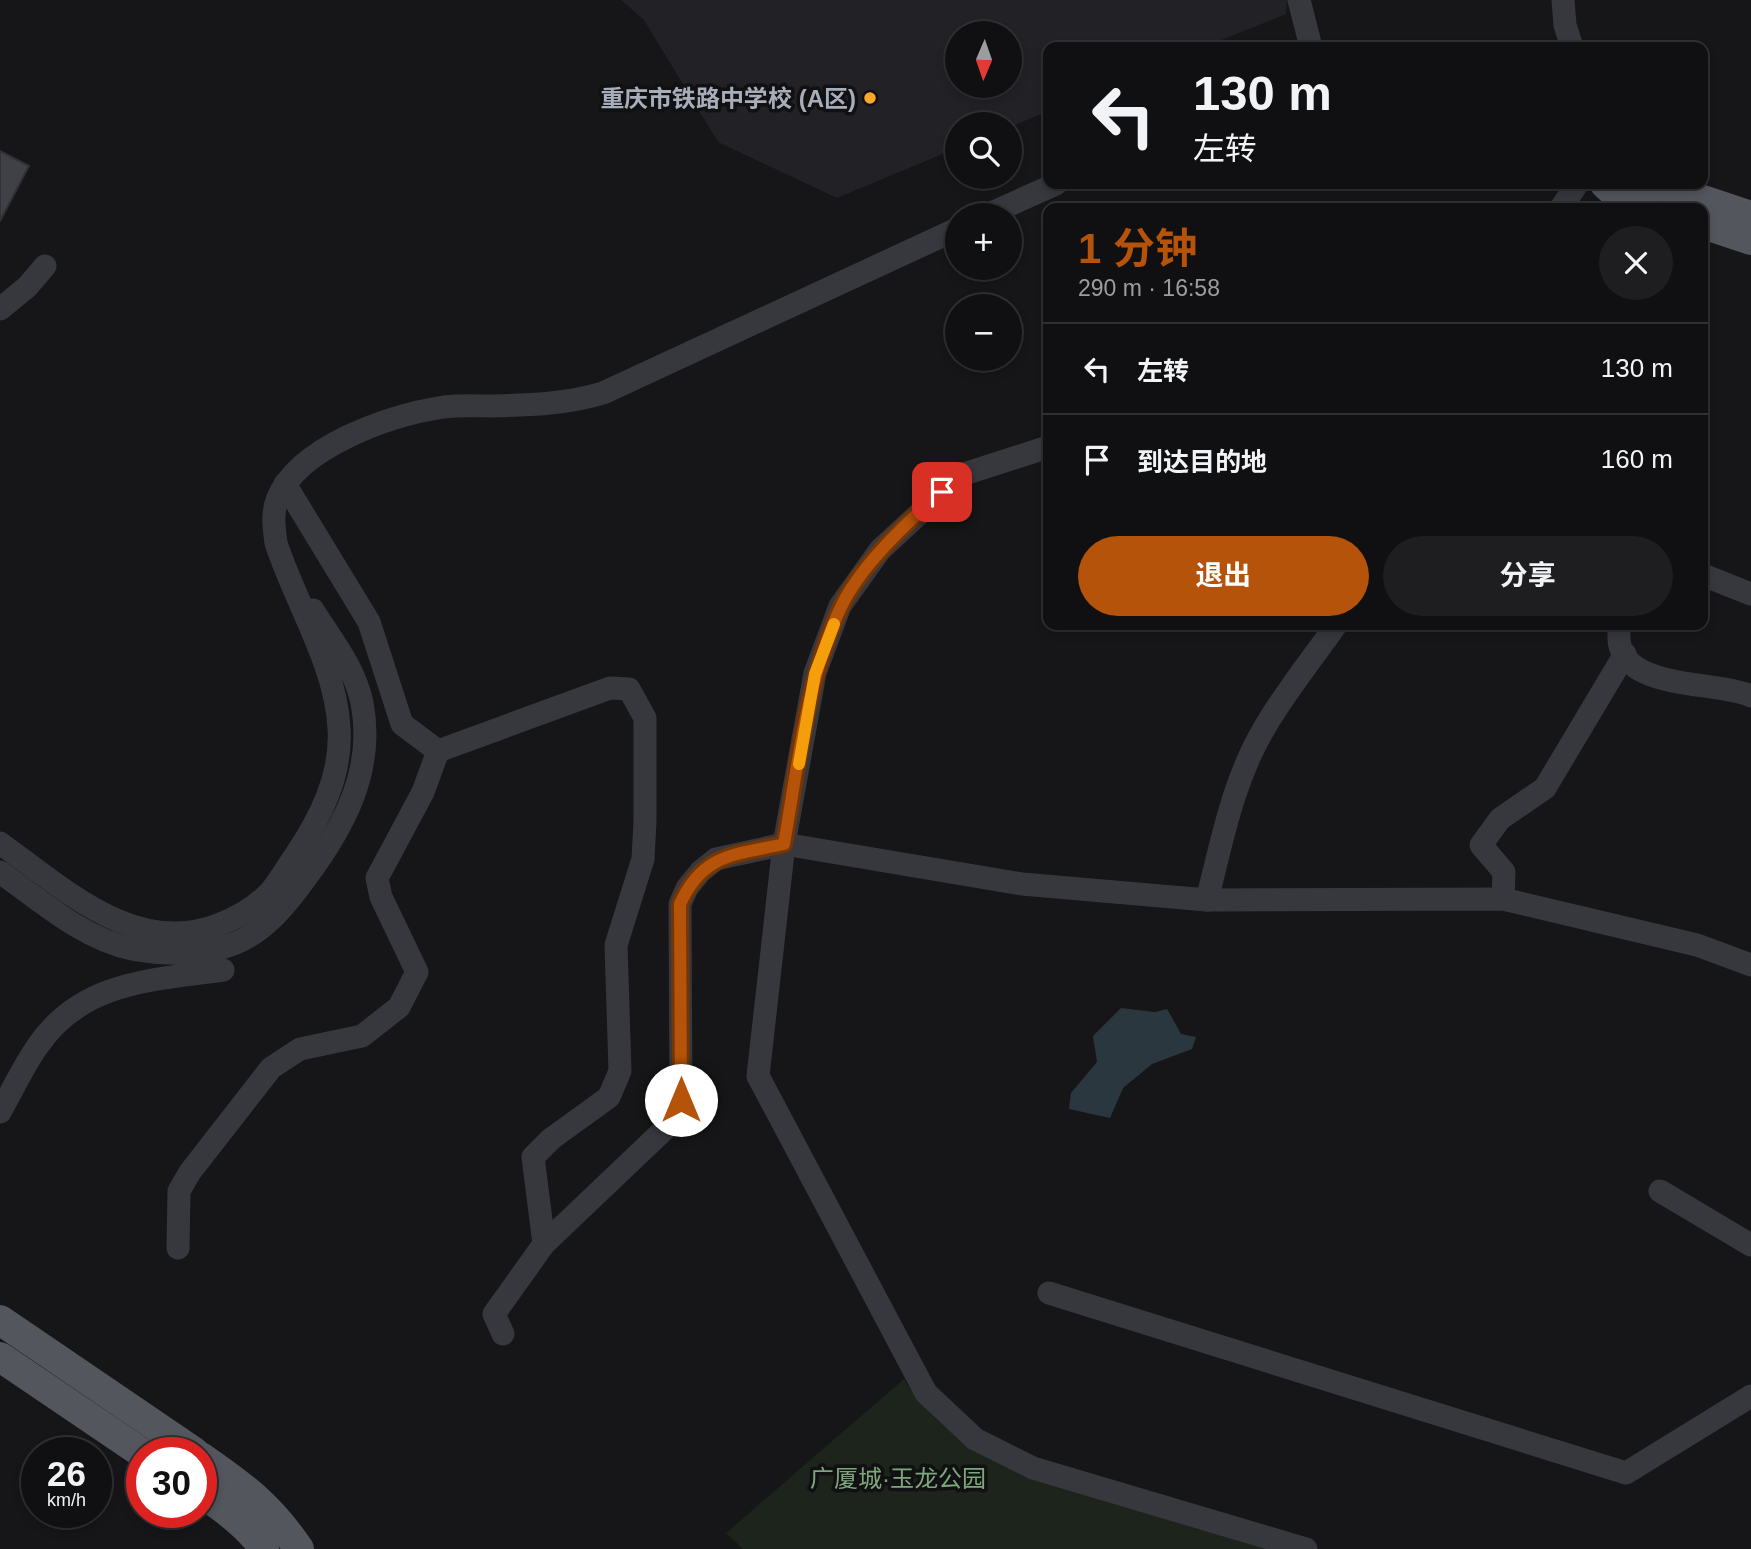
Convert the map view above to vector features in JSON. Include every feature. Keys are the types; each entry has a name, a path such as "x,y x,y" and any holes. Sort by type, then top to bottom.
{"main road":[{"path":"1611,189 1644,203"},
{"path":"1670,189 1751,216"},
{"path":"1708,226 1751,240"},
{"path":"0,1320 172,1437"},
{"path":"0,1357 126,1442"},
{"path":"217,1468 243,1486 278,1518 299,1549"},
{"path":"217,1504 258,1539 264,1549"}],"street":[{"path":"1299,0 1310,42"},
{"path":"1563,0 1565,26 1570,42"},
{"path":"1014,203 1045,189"},
{"path":"0,843 97,911 135,928 183,933 229,921 251,908 271,890 321,812 332,783 339,747 336,703 330,679 282,563 273,522 276,503 285,484 317,454 355,433 394,417 447,407 549,405 577,401 603,393 945,235"},
{"path":"0,309 27,287 45,266"},
{"path":"1043,449 961,475 880,550 840,607 815,674 784,844 758,1076 926,1392 975,1439 1023,1464 1306,1549"},
{"path":"285,484 369,622 402,724 438,751"},
{"path":"0,872 86,931 130,948 156,952 184,954 237,942 262,927 285,906 344,821 361,771 365,731 362,703 354,678 282,563"},
{"path":"1708,577 1751,594"},
{"path":"1207,900 1232,798 1247,763 1265,726 1332,630"},
{"path":"1619,630 1625,654 1637,670 1657,678 1751,696"},
{"path":"1503,899 1504,872 1481,845 1500,820 1545,788 1625,654"},
{"path":"438,751 610,688 629,689 645,718 643,859 616,945 621,1071 609,1097 551,1139 533,1157 544,1244"},
{"path":"178,1248 179,1191 190,1172 271,1068 300,1049 362,1036 400,1007 417,972 381,897 377,878 424,792 438,751"},
{"path":"503,1334 494,1314 544,1244 668,1126 681,1100 680,904 687,888 701,871 716,859 784,844 1022,884 1207,900 1503,899 1697,945 1751,965"},
{"path":"0,1112 37,1046 72,1010 122,985 223,970"},
{"path":"1660,1191 1751,1245"},
{"path":"1049,1293 1626,1473 1751,1396"}],"shaded area":[{"name":"重庆市铁路中学校 (A区)","path":"621,0 1287,0 1286,14 1216,42 1043,42 1043,113 1022,122 1022,112 945,112 945,153 837,198 718,142 644,20"},
{"path":"1121,1008 1155,1012 1167,1009 1181,1034 1196,1037 1192,1049 1152,1064 1123,1088 1110,1118 1069,1109 1071,1093 1097,1062 1093,1036"}],"green space":[{"name":"广厦城·玉龙公园","path":"904,1379 915,1396 943,1425 976,1449 1011,1468 1274,1549 743,1549 726,1533"}],"building":[{"path":"0,151 29,166 0,221"}],"slow traffic":[{"path":"799,764 815,674 834,624"}],"place":[{"name":"重庆市铁路中学校 (A区)","path":"870,98"}],"route":[{"path":"681,1100 680,904 687,888 701,871 716,859 784,844 815,674 840,607 880,550 942,492"}]}
